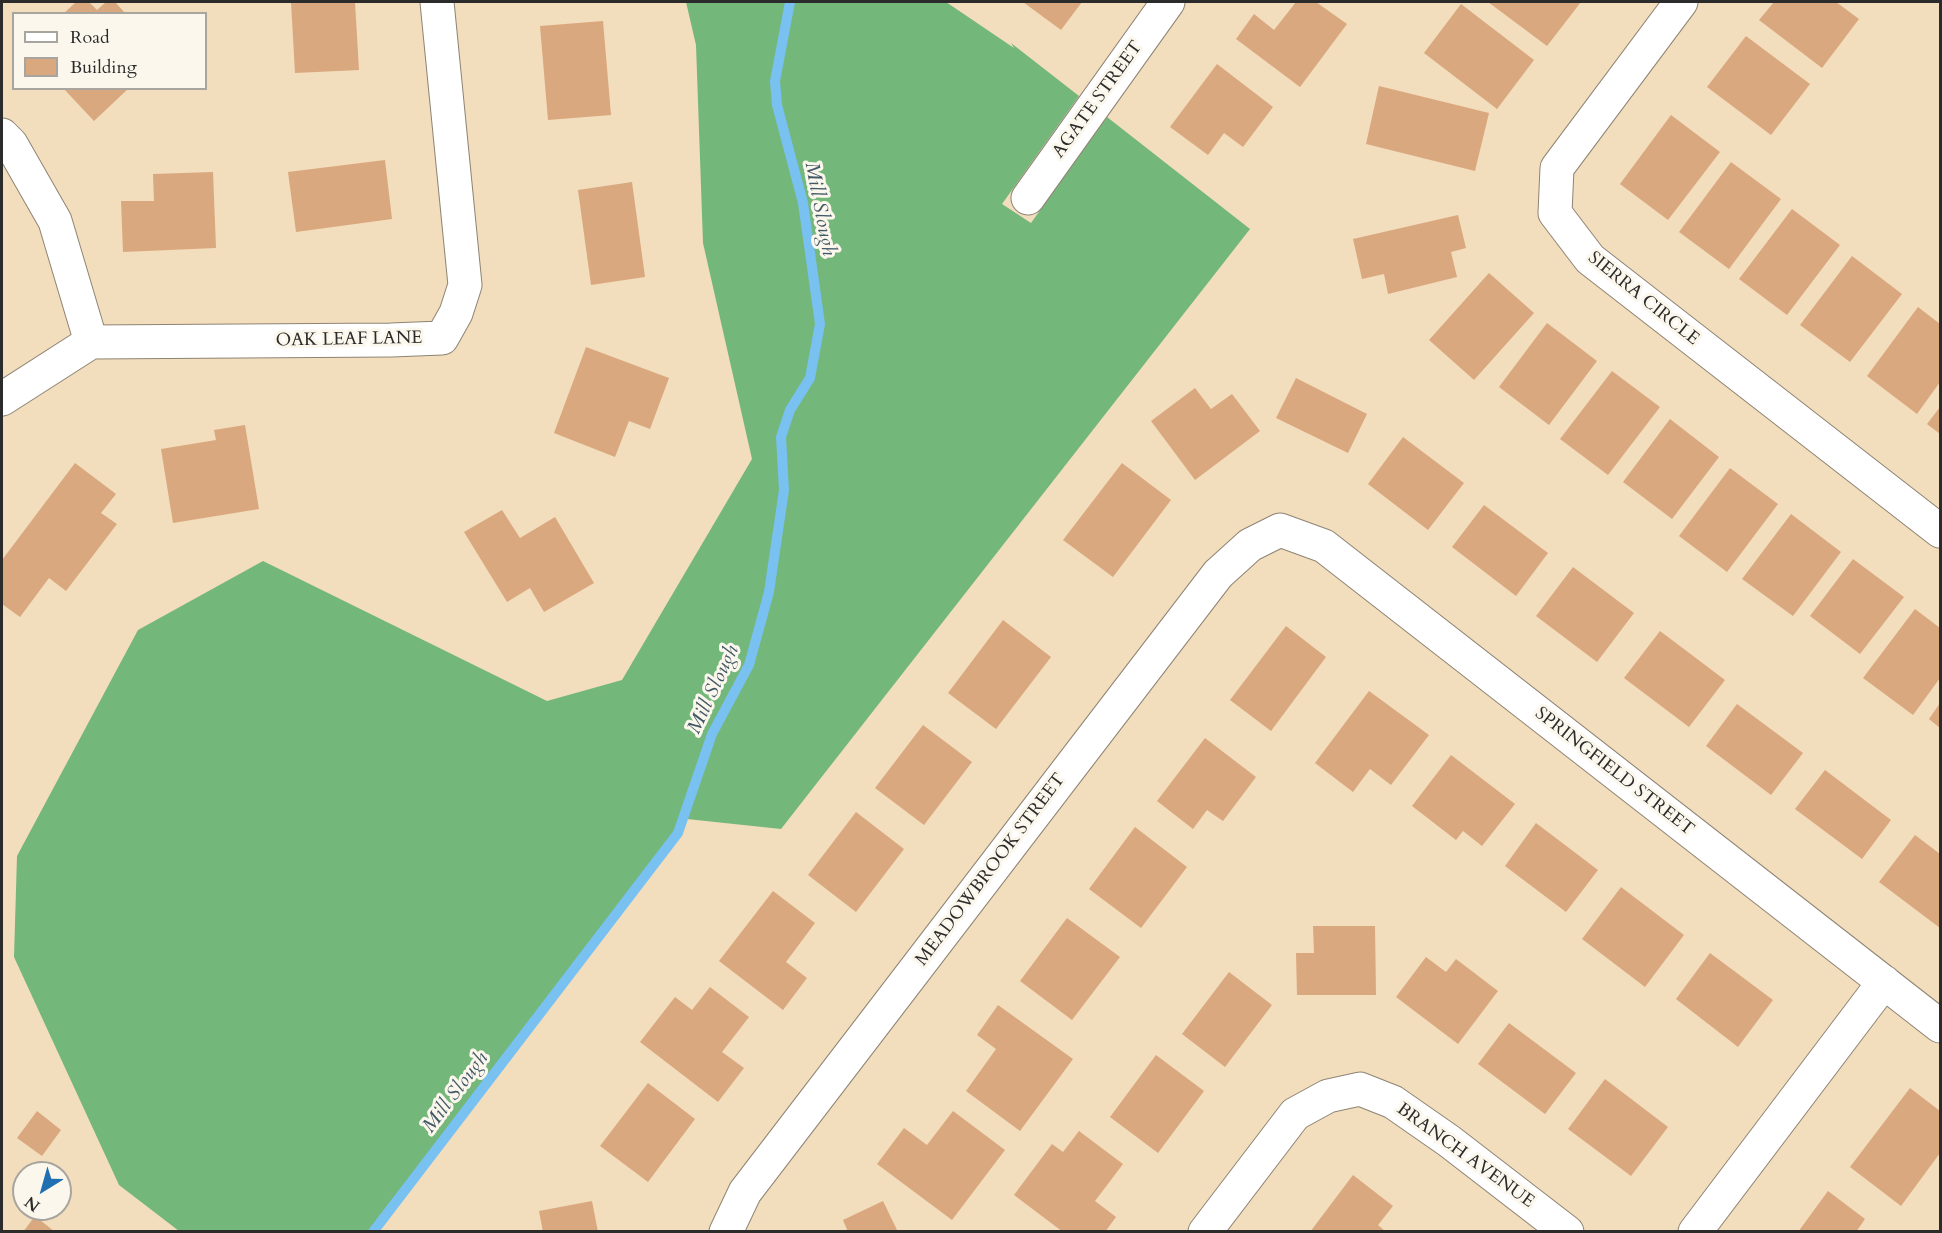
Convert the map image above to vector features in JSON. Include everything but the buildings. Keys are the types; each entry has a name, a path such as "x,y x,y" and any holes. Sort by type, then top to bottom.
{"street":[{"name":"OAK LEAF LANE","path":"91,342 442,338 456,313 465,285 437,2"},
{"name":"AGATE STREET","path":"1028,198 1168,2"},
{"name":"SIERRA CIRCLE","path":"1681,2 1557,168 1555,213 1590,259 1941,531"},
{"path":"2,135 11,144 55,221 91,342 2,399"},
{"name":"SPRINGFIELD STREET","path":"1280,530 1324,546 1941,1026"},
{"name":"MEADOWBROOK STREET","path":"726,1232 745,1192 1218,574 1250,545 1280,530"},
{"path":"1695,1232 1884,982"},
{"name":"BRANCH AVENUE","path":"1205,1232 1295,1114 1328,1096 1360,1089 1393,1102 1449,1141 1567,1232"}],"green space":[{"path":"686,2 946,2 1014,48 1011,43 1079,96 1002,204 1031,223 1107,117 1250,229 781,829 687,819 368,1231 179,1231 119,1185 14,957 17,856 138,630 263,561 547,701 622,680 752,459 703,243 696,45"}],"waterway":[{"name":"Mill Slough","path":"373,1232 678,833 712,734 749,665 769,592 784,490 781,437 790,410 810,378 820,324 803,203 777,105 775,81 790,2"}]}
